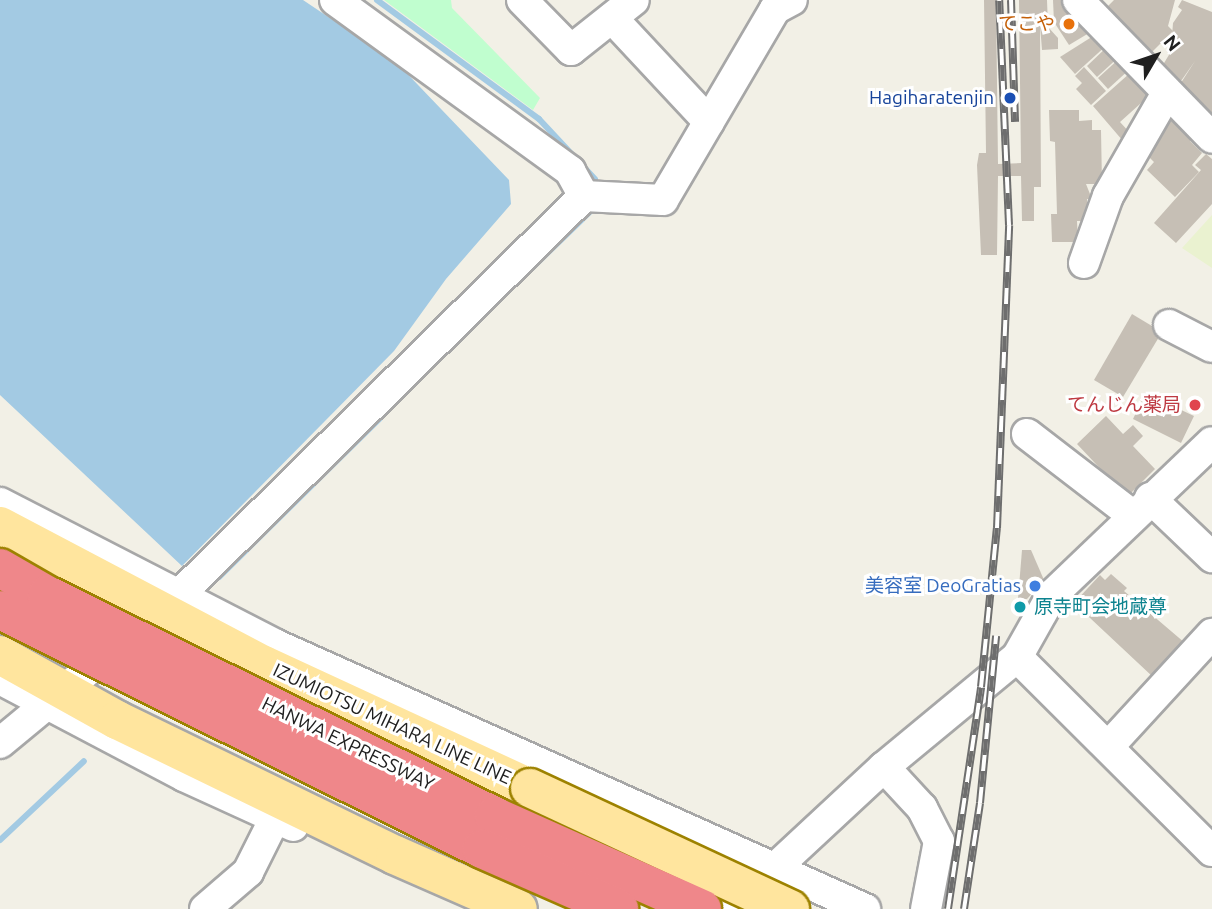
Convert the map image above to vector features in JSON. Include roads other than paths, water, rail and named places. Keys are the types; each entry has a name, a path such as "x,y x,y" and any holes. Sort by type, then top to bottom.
{"highway":[{"name":"HANWA EXPRESSWAY","path":"0,568 47,596 494,816 702,909"},
{"name":"HANWA EXPRESSWAY","path":"0,610 482,849 619,909"}],"main road":[{"name":"IZUMIOTSU MIHARA LINE LINE","path":"0,526 169,602 530,789 790,909"},
{"path":"0,655 55,698 518,909"}],"street":[{"path":"335,0 570,171 584,196"},
{"path":"522,0 571,50 623,9 709,122"},
{"path":"0,743 169,602 584,196 663,200 775,9 792,0"},
{"path":"1078,0 1212,138"},
{"path":"1084,263 1108,196 1167,93"},
{"path":"1169,325 1212,347"},
{"path":"1027,434 1141,507 1212,557"},
{"path":"731,909 884,768 1017,657 1052,595 1212,442"},
{"path":"0,503 169,602 274,644 865,909"},
{"path":"1108,747 1212,634"},
{"path":"1017,657 1209,844"},
{"path":"0,679 55,698 275,818 474,909"},
{"path":"884,768 922,808 939,841 926,909"},
{"path":"205,909 248,873 275,818"}],"water":[{"path":"0,0 303,0 397,63 509,180 511,204 446,279 394,351 182,566 0,395"}],"waterway":[{"path":"377,0 539,119 595,179"},
{"path":"532,268 594,208"},
{"path":"219,577 380,418"},
{"path":"0,840 84,761"}],"railway":[{"path":"948,909 981,687 997,528 1009,225 999,0"},
{"path":"1011,0 1015,122"},
{"path":"964,909 980,803 996,636"}],"place":[{"name":"てこや","path":"1069,24"},
{"name":"Hagiharatenjin","path":"1010,98"},
{"name":"てんじん薬局","path":"1195,405"},
{"name":"美容室 DeoGratias","path":"1035,586"},
{"name":"原寺町会地蔵尊","path":"1020,607"}]}
